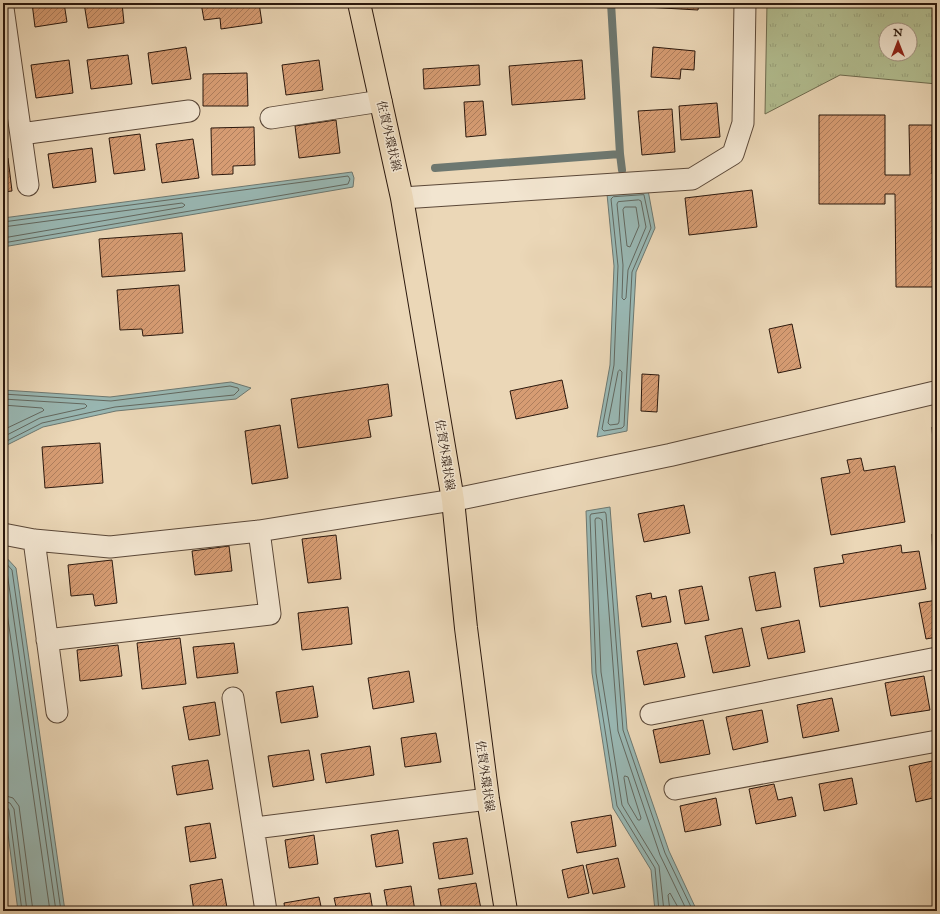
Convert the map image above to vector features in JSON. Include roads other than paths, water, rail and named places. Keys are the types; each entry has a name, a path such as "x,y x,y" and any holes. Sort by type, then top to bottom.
{"main road":[{"name":"佐賀外環状線","path":"359,3 402,198 453,500 466,628 488,799 506,911"}],"street":[{"path":"402,198 692,179 734,154 743,123 745,3"},
{"path":"3,8 28,185"},
{"path":"271,118 381,101"},
{"path":"21,134 189,111"},
{"path":"3,534 34,540 110,547 259,531 453,500 670,455 937,392"},
{"path":"48,640 270,614 259,531"},
{"path":"34,540 57,712"},
{"path":"651,714 937,658"},
{"path":"233,698 266,911"},
{"path":"674,789 937,741"},
{"path":"254,828 488,799"}],"water":[{"path":"352,172 354,178 353,187 3,247 3,218"},
{"path":"648,190 655,228 636,272 627,431 597,437 610,365 614,266 607,194"},
{"path":"231,382 251,388 236,399 116,411 43,427 3,447 3,390 110,397"},
{"path":"610,507 627,729 669,851 697,911 655,911 651,870 613,808 592,673 586,511"},
{"path":"3,554 16,568 65,911 18,911 3,795"}],"waterway":[{"path":"611,3 622,170"},
{"path":"435,168 620,154"}]}
